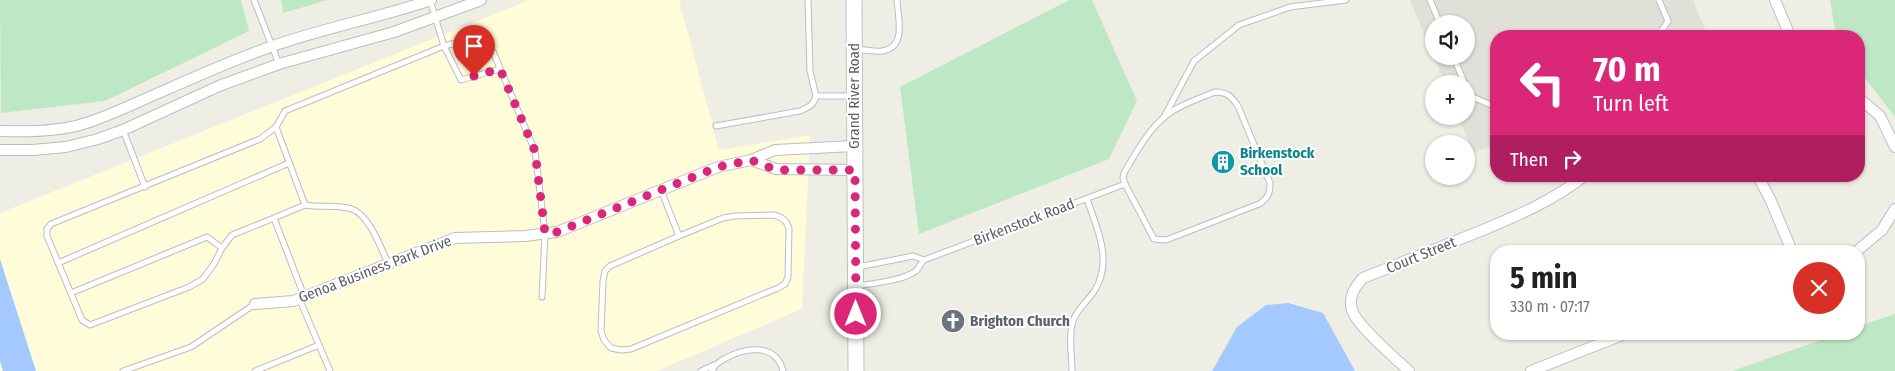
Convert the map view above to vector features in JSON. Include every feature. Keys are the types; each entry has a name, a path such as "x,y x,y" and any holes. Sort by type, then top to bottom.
{"main road":[{"name":"Grand River Road","path":"854,0 856,371"}],"street":[{"path":"0,131 54,129 82,124 116,112 271,46 430,0"},
{"path":"0,150 66,147 98,139 123,130 219,86 279,64 336,46 394,32 481,0"},
{"path":"1775,0 1788,30"},
{"path":"1865,103 1880,116 1895,147"},
{"path":"116,112 123,130"},
{"name":"Genoa Business Park Drive","path":"256,304 293,300 455,238 557,232 718,167 751,160 775,150 854,146"},
{"path":"751,160 776,170 855,170"},
{"name":"Court Street","path":"1408,371 1358,321 1352,309 1352,292 1362,278 1536,207 1576,182"},
{"path":"1761,182 1789,245"},
{"path":"1864,245 1882,230 1895,210"},
{"path":"1531,371 1610,340"}],"lane":[{"path":"254,0 279,64"},
{"path":"430,0 444,46 461,80 500,69"},
{"path":"716,126 800,110 810,107 815,102 816,96 810,71 808,0"},
{"path":"854,49 882,51 894,46 899,36 897,0"},
{"path":"1163,118 1189,103 1215,92 1225,92 1232,97 1238,106 1270,183 1270,192 1267,199 1259,204 1160,241 1154,239 1150,234 1125,184 1124,173 1148,135 1163,118 1194,61 1239,25 1290,7 1346,0"},
{"path":"1430,0 1436,15"},
{"path":"1659,0 1668,21 1662,30"},
{"path":"388,264 374,233 360,214 351,209 305,205 232,235 203,279 189,287 90,325 82,320 58,263 48,236 48,229 51,224 260,139 276,127 285,111 444,46 468,40 489,42 535,151 545,233 542,297"},
{"path":"816,96 854,96"},
{"path":"1475,98 1490,104"},
{"path":"276,127 305,205"},
{"path":"123,130 144,187"},
{"path":"58,263 289,163"},
{"name":"Birkenstock Road","path":"855,287 888,281 909,274 917,270 924,260 1125,184"},
{"path":"661,190 680,236"},
{"path":"1072,371 1073,322 1076,314 1099,283 1103,272 1102,240 1087,199"},
{"path":"764,215 780,216 786,220 789,228 788,277 785,284 778,288 631,349 621,350 612,348 604,340 601,331 605,271 610,266 680,236 722,218 764,215"},
{"path":"274,218 301,297 330,371"},
{"path":"71,293 207,237 222,248"},
{"name":"Birkenstock Road","path":"855,268 913,256 924,260"},
{"path":"124,371 191,347 256,304"},
{"path":"255,371 319,345"},
{"path":"701,371 735,353 755,348 767,351 776,357 783,371"},
{"path":"712,371 714,365"}],"shaded area":[{"path":"529,0 679,0 719,150 810,135 802,309 657,371 0,371 0,213"},
{"path":"1410,0 1693,0 1706,30 1490,30 1490,146 1475,152 1475,135 1466,135 1462,125 1475,125 1475,75 1441,75 1437,65 1475,65 1475,15 1425,15 1425,36"}],"green space":[{"path":"0,0 241,0 249,31 105,101 1,113"},
{"path":"281,0 328,0 283,13"},
{"path":"1069,0 1092,0 1137,101 1109,159 919,234 900,87"},
{"path":"1830,0 1895,0 1895,117 1865,78 1865,30 1835,30"},
{"path":"1895,314 1895,371 1732,371 1821,340 1865,340 1865,324"}],"water":[{"path":"0,259 36,371 3,371 0,361"},
{"path":"1288,303 1323,313 1355,371 1212,371 1237,327 1266,305"}],"place":[{"name":"Birkenstock School","path":"1223,162"},
{"name":"Brighton Church","path":"953,321"}],"route":[{"path":"474,76 500,69 535,151 545,233 557,232 718,167 751,160 776,170 855,170 856,314"}]}
